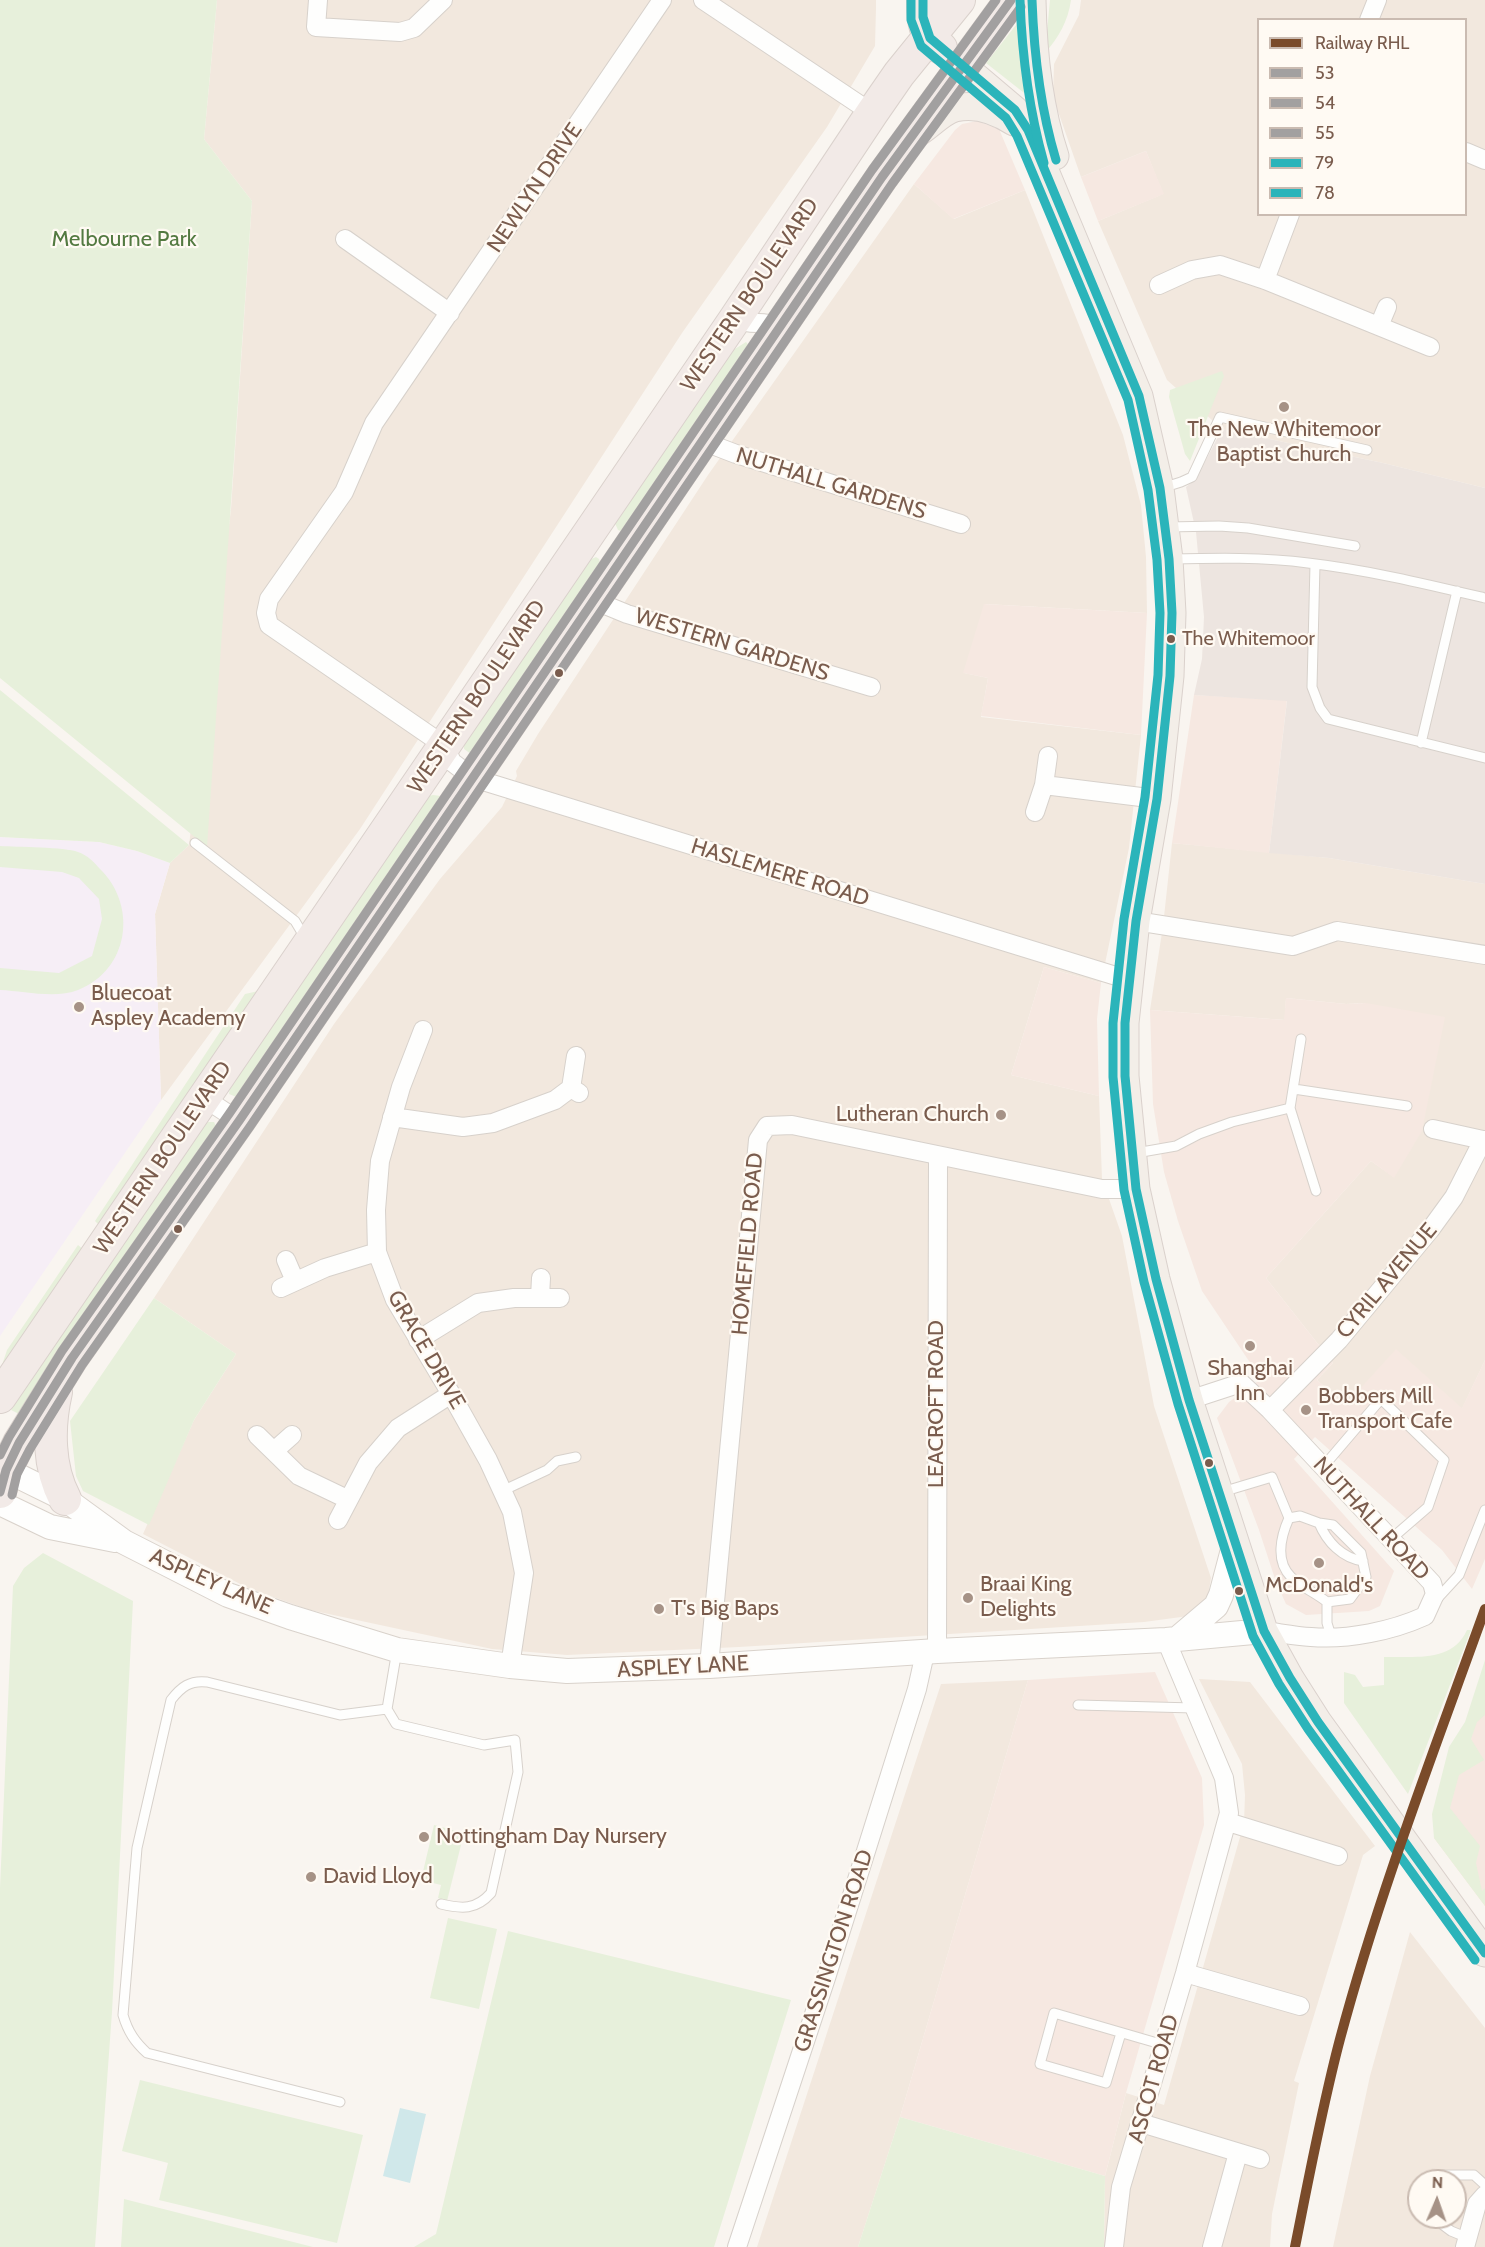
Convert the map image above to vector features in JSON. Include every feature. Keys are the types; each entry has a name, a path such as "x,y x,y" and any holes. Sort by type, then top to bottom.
{"highway":[{"path":"923,0 923,17 930,38 963,66"},
{"name":"WESTERN BOULEVARD","path":"0,1397 735,319 872,112 899,74 959,0"},
{"name":"WESTERN BOULEVARD","path":"2,1476 59,1379 239,1121 909,139 1011,0"},
{"path":"587,535 622,559"},
{"path":"59,1379 51,1414 51,1447 57,1484 65,1499"}],"main road":[{"path":"1032,0 1034,58 1046,129 1101,300"},
{"path":"963,66 1015,110 1028,130 1101,300 1139,396 1160,488 1169,559 1172,612 1170,676 1157,799 1136,921 1129,980 1125,1023 1125,1076 1136,1189 1156,1279 1189,1400 1264,1631 1318,1722 1485,1953"},
{"path":"909,139 954,108 985,108 999,112 1028,130"},
{"name":"ASPLEY LANE","path":"2,1476 65,1499 124,1542 228,1595 397,1650 510,1666 567,1671 709,1666 1171,1640 1264,1631"},
{"name":"ASPLEY LANE","path":"0,1503 50,1527 124,1542"},
{"path":"1171,1640 1216,1606 1235,1542"}],"street":[{"path":"318,0 316,27 400,32 414,28 443,0"},
{"name":"NEWLYN DRIVE","path":"445,746 269,625 266,613 269,599 344,492 374,423 662,0"},
{"path":"703,0 872,112"},
{"path":"1370,18 1377,0"},
{"path":"1467,152 1485,160"},
{"path":"1265,280 1289,216"},
{"path":"345,239 450,313"},
{"path":"1159,285 1192,270 1220,265 1265,280 1430,347"},
{"path":"1379,326 1387,306"},
{"path":"735,319 748,324 769,322 779,328"},
{"name":"NUTHALL GARDENS","path":"702,441 730,452 961,524"},
{"name":"WESTERN GARDENS","path":"593,600 627,614 872,687"},
{"name":"HASLEMERE ROAD","path":"445,746 452,762 473,777 1129,980"},
{"path":"1035,812 1044,785 1048,756"},
{"path":"1044,785 1157,799"},
{"path":"1136,921 1293,946 1337,931 1485,955"},
{"name":"GRACE DRIVE","path":"423,1030 401,1087 381,1161 376,1210 377,1252 394,1300 488,1460 512,1512 524,1573 510,1666"},
{"path":"392,1117 463,1127 493,1123 576,1091 576,1056"},
{"path":"204,1098 239,1121"},
{"name":"HOMEFIELD ROAD","path":"709,1666 758,1140 767,1126 792,1125 938,1157 1102,1189 1136,1189"},
{"path":"1433,1129 1484,1140"},
{"name":"CYRIL AVENUE","path":"1270,1410 1339,1340 1430,1230 1454,1197 1484,1140"},
{"name":"LEACROFT ROAD","path":"931,1652 938,1157"},
{"path":"286,1260 288,1285 325,1268 377,1252"},
{"path":"540,1297 541,1278"},
{"path":"418,1340 478,1303 514,1298 560,1298"},
{"name":"NUTHALL ROAD","path":"1189,1400 1241,1383 1270,1410 1432,1583 1436,1594 1425,1616 1407,1624 1342,1637 1313,1638 1264,1631"},
{"path":"338,1520 347,1499 368,1463 398,1428 451,1394"},
{"path":"257,1435 298,1476 347,1499"},
{"path":"274,1451 292,1435"},
{"name":"ASCOT ROAD","path":"1114,2247 1121,2187 1228,1822 1229,1802 1224,1778 1194,1708 1171,1640"},
{"name":"GRASSINGTON ROAD","path":"737,2247 917,1689 931,1652"},
{"path":"1228,1822 1338,1856"},
{"path":"1185,1973 1300,2006"},
{"path":"1141,2123 1260,2159"},
{"path":"1212,2247 1238,2153"},
{"path":"1467,2242 1477,2205 1485,2195"}],"lane":[{"path":"1160,488 1181,483 1192,477 1220,417 1367,450"},
{"path":"1165,527 1248,528 1355,546"},
{"path":"1169,559 1259,558 1315,564 1378,573 1485,598"},
{"path":"1315,564 1312,687 1320,708 1328,719 1485,758"},
{"path":"1420,743 1457,591"},
{"path":"195,843 295,921 301,931 313,938"},
{"path":"1301,1039 1290,1108 1316,1191"},
{"path":"1294,1089 1407,1106"},
{"path":"1134,1154 1176,1146 1199,1134 1232,1122 1290,1108"},
{"path":"1323,1467 1381,1399 1444,1460 1428,1507 1391,1539"},
{"path":"502,1491 548,1470 557,1461 576,1457"},
{"path":"1219,1493 1272,1477 1289,1518 1281,1538 1282,1560 1290,1576 1327,1602 1350,1599 1366,1577 1361,1553 1333,1525 1300,1516 1289,1518"},
{"path":"1432,1604 1459,1575 1485,1510"},
{"path":"1319,1523 1327,1540 1351,1559 1363,1561"},
{"path":"1327,1602 1327,1623 1331,1636"},
{"path":"397,1650 387,1709 396,1724 484,1745 515,1740 518,1772 491,1893 482,1903 457,1908 441,1904"},
{"path":"339,2102 147,2053 135,2041 126,2026 123,2015 137,1848 171,1700 186,1685 195,1681 207,1682 340,1715 387,1709"},
{"path":"1078,1705 1194,1708"},
{"path":"1121,2033 1106,2083 1040,2064 1054,2013 1164,2045"},
{"path":"1467,2175 1474,2175 1485,2185"},
{"path":"1448,2229 1467,2242"}],"shaded area":[{"path":"217,0 876,0 875,46 827,127 682,333 360,829 161,1100 155,914 170,863 189,845 231,509 252,201 204,139"},
{"path":"1081,0 1485,0 1485,488 1383,463 1222,429 1167,380 1098,221 1163,194 1146,151 1081,177 1053,97 1054,64 1079,15"},
{"path":"977,121 999,129 1025,190 953,219 914,184 955,130 962,124"},
{"path":"1146,151 1164,194 1098,221 1081,177"},
{"path":"914,184 954,219 1025,190 1123,435 1141,505 1146,557 1147,613 985,604 964,673 988,678 981,717 1141,735 1129,848 1101,983 1044,967 1011,1075 1099,1096 1102,1179 1122,1236 1154,1406 1211,1578 1207,1602 1196,1615 1144,1622 739,1647 567,1655 492,1649 310,1610 248,1588 143,1534 194,1420 236,1354 154,1298 334,1024 440,879 502,807 517,776 516,771 538,734 708,475"},
{"path":"1222,429 1383,463 1485,488 1485,884 1329,858 1269,853 1287,701 1194,695 1202,659 1204,617 1196,532 1186,487 1196,479"},
{"path":"984,604 1147,613 1141,735 981,716 988,678 963,673"},
{"path":"1194,695 1287,700 1269,853 1172,843"},
{"name":"Bluecoat Aspley Academy","path":"0,837 99,842 137,851 170,863 155,914 161,1100 0,1336"},
{"path":"1172,843 1329,858 1485,884 1485,1360 1462,1409 1345,1405 1317,1380 1333,1363 1266,1278 1371,1161 1394,1177 1366,1003 1346,1004 1286,998 1285,1020 1150,1010 1163,926"},
{"path":"1044,967 1101,983 1097,1019 1099,1096 1011,1075"},
{"path":"1286,998 1346,1004 1366,1003 1445,1017 1422,1131 1394,1178 1371,1161 1266,1278 1333,1363 1317,1380 1345,1405 1396,1349 1462,1408 1485,1360 1485,1559 1472,1589 1442,1550 1315,1437 1294,1459 1394,1571 1380,1606 1369,1611 1306,1615 1286,1604 1217,1418 1229,1402 1261,1379 1202,1291 1178,1221 1164,1172 1153,1104 1150,1010 1284,1020"},
{"path":"1155,1672 1202,1778 1204,1825 1126,2093 1105,2176 900,2117 1028,1680"},
{"path":"1199,1679 1250,1682 1375,1846 1363,1855 1294,2081 1299,2083 1272,2214 1270,2247 1104,2247 1105,2176 1126,2093 1164,2105 1244,1823 1245,1795 1242,1764"},
{"path":"1028,1680 900,2117 858,2247 757,2247 941,1684"},
{"path":"1485,1698 1485,1906 1434,1838"},
{"path":"1410,1932 1485,2028 1485,2247 1333,2247 1370,2076"}],"green space":[{"name":"Melbourne Park","path":"0,0 217,0 204,139 252,201 207,847 0,678"},
{"path":"1050,0 1071,0 1062,28 1045,53"},
{"path":"1020,20 1028,96 986,63"},
{"path":"746,342 752,349 623,532 618,530 614,521 730,352"},
{"path":"1222,371 1224,376 1190,461 1185,454 1169,397 1170,390"},
{"path":"596,557 601,567 471,754 464,749 464,745 587,561"},
{"path":"0,690 189,845 170,863 137,851 99,842 0,837"},
{"path":"429,796 441,796 442,801 239,1098 229,1094 230,1086"},
{"path":"0,846 52,848 78,852 93,861 112,884 120,901 123,918 122,936 117,953 108,968 95,981 78,990 60,994 0,990 0,968 59,973 92,956 102,919 99,899 79,878 62,872 0,867"},
{"path":"263,990 100,1226 95,1221 245,994"},
{"path":"214,1122 217,1128 21,1415 11,1410 204,1124"},
{"path":"78,1245 84,1250 5,1367 2,1365 7,1350"},
{"path":"154,1298 236,1354 194,1420 149,1525 83,1491 76,1476 70,1421"},
{"path":"43,1553 133,1601 112,2012 95,2247 0,2247 0,1888 13,1586 24,1568"},
{"path":"1467,1630 1471,1630 1408,1794 1344,1703 1344,1672 1355,1675 1363,1687 1384,1685 1384,1657 1420,1657 1442,1653 1460,1641"},
{"path":"1485,1660 1485,1715 1477,1722 1471,1739 1484,1760 1459,1775 1450,1808 1480,1846 1476,1863 1482,1891 1485,1888 1485,1906 1434,1838 1432,1814 1449,1747 1465,1722"},
{"path":"434,1825 464,1833 447,1901 438,1898 441,1885 421,1880"},
{"path":"448,1918 497,1929 479,2009 430,1998"},
{"path":"508,1931 791,2000 714,2247 414,2247 436,2234"},
{"path":"140,2080 363,2135 337,2243 159,2200 168,2163 122,2151"},
{"path":"900,2117 1105,2176 1104,2247 858,2247"},
{"path":"124,2199 313,2247 121,2247"}],"water":[{"path":"400,2108 426,2114 410,2183 383,2176"}],"rail line":[{"name":"RHL","path":"1295,2247 1327,2090 1355,1984 1408,1822 1485,1609"}],"transit line":[{"name":"78","path":"911,0 911,20 921,46 1006,118 1017,136 1128,400 1148,490 1157,560 1160,613 1158,675 1145,797 1124,919 1113,1023 1113,1077 1124,1190 1144,1282 1178,1404 1253,1636 1279,1684 1308,1729 1475,1960"},
{"name":"79","path":"923,0 923,17 930,38 1015,110 1028,130 1139,396 1160,488 1169,559 1172,613 1170,676 1157,799 1136,921 1125,1023 1125,1076 1136,1189 1156,1279 1189,1400 1264,1631 1318,1722 1485,1953"},
{"name":"55","path":"0,1455 62,1351 229,1114 872,170 996,0"},
{"name":"53","path":"0,1492 6,1470 19,1443 72,1358 239,1121 882,177 1011,0"},
{"name":"78","path":"1020,0 1027,83 1044,163"},
{"name":"79","path":"1032,0 1039,81 1056,160"},
{"name":"54","path":"12,1495 17,1474 30,1449 82,1365 249,1128 892,184 1021,7"}],"place":[{"name":"The New Whitemoor Baptist Church","path":"1284,407"},
{"name":"The Whitemoor","path":"1171,639"},
{"name":"Bluecoat Aspley Academy","path":"79,1007"},
{"name":"Lutheran Church","path":"1001,1115"},
{"name":"Shanghai Inn","path":"1250,1346"},
{"name":"Bobbers Mill Transport Cafe","path":"1306,1410"},
{"name":"McDonald's","path":"1319,1563"},
{"name":"Braai King Delights","path":"968,1598"},
{"name":"T's Big Baps","path":"659,1609"},
{"name":"Nottingham Day Nursery","path":"424,1837"},
{"name":"David Lloyd","path":"311,1877"}]}
